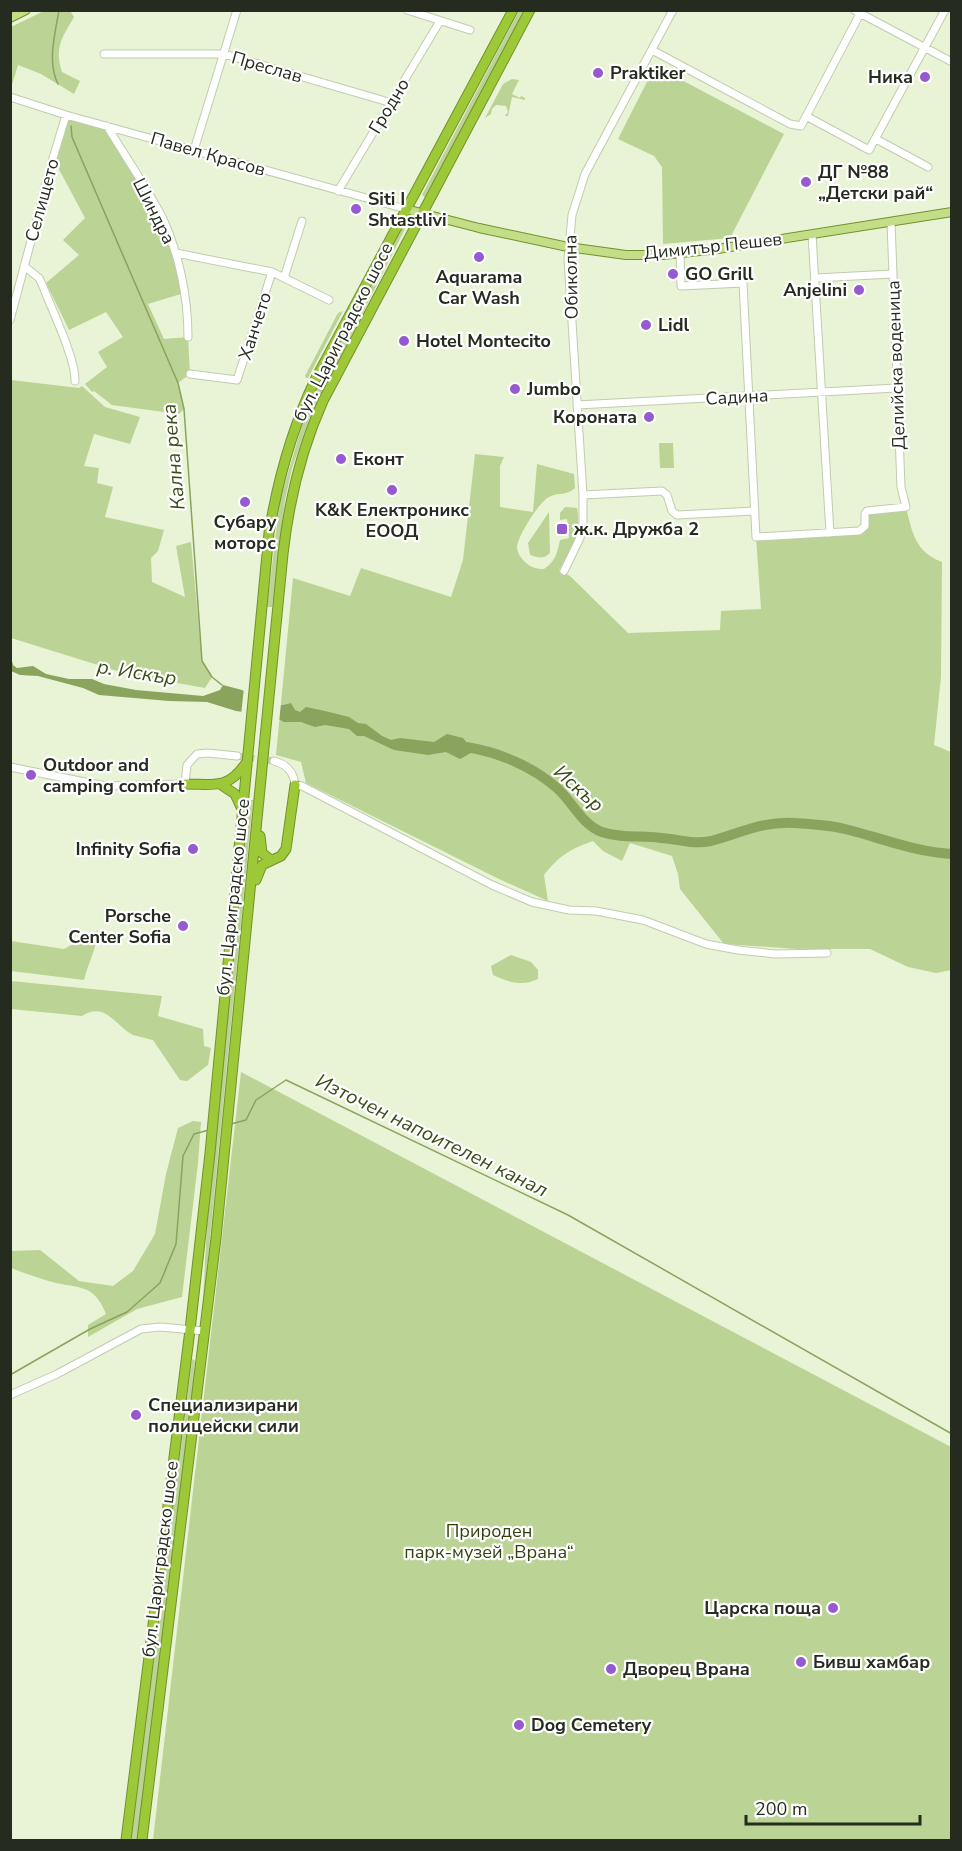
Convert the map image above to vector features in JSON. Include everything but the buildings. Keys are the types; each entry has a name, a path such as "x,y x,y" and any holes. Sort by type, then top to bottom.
{"highway":[{"name":"бул. Цариградско шосе","path":"126,1840 210,1153 269,533 279,478 288,446 316,378 513,10"},
{"name":"бул. Цариградско шосе","path":"142,1840 205,1331 287,522 295,482 309,434 331,384 530,10"},
{"path":"185,784 220,784 235,778 247,761"},
{"path":"220,784 235,794 242,810"},
{"path":"248,912 258,870 262,865 281,856 286,849 295,785"},
{"path":"258,816 261,849 264,855 271,860"}],"main road":[{"path":"10,18 25,11"},
{"name":"Димитър Пешев","path":"406,209 479,228 568,247 626,255 680,254 951,212"}],"street":[{"path":"194,150 237,10"},
{"path":"407,10 470,30"},
{"name":"Обиколна","path":"564,571 584,525 568,247 572,215 582,182 673,10"},
{"path":"806,116 869,150 945,10"},
{"path":"652,50 790,124 801,126 859,12 951,62"},
{"name":"Гродно","path":"338,191 440,21"},
{"name":"Преслав","path":"104,54 224,54 392,103"},
{"name":"Павел Красов","path":"10,97 66,115 406,209"},
{"name":"Селището","path":"10,320 66,115"},
{"name":"Шиндра","path":"107,126 162,217 176,253 184,293 188,337"},
{"path":"876,139 928,167"},
{"name":"Ханчето","path":"284,278 302,221"},
{"name":"Делийска воденица","path":"830,533 859,531 865,526 867,511 906,507 901,487 891,222"},
{"path":"680,254 681,286 743,283 756,537 830,533 813,234"},
{"path":"176,253 272,272 329,300"},
{"path":"24,266 39,278 42,284 65,342 75,381"},
{"name":"Ханчето","path":"190,374 237,380 272,272"},
{"path":"815,278 893,274"},
{"name":"Садина","path":"577,405 896,388"},
{"path":"584,495 662,491 667,495 672,512 676,514 755,511"},
{"path":"10,767 105,786 185,784 187,765 197,754 237,756"},
{"path":"274,761 287,767 295,779 295,785 302,786 492,885 532,902 569,910 596,911 643,920 722,948 775,954 827,953"},
{"path":"10,1395 57,1374 141,1329 160,1327 205,1331"}],"green space":[{"path":"44,11 70,11 74,17 60,43 59,56 62,72 80,81 74,94 41,74 18,65 11,88 11,27"},
{"path":"519,11 525,11 425,197 422,195"},
{"path":"655,66 784,134 730,238 663,244 662,167 654,156 618,139"},
{"path":"512,79 519,80 512,94 520,98 521,96 525,100 512,97 508,116 505,116 508,112 506,106 496,105 491,114 485,118 503,84"},
{"path":"66,115 107,126 162,217 184,293 148,304 164,339 188,337 190,374 178,383 184,409 179,414 112,405 94,391 92,392 85,384 107,367 98,352 123,337 106,312 69,330 46,283 79,255 63,240 85,218 53,158"},
{"path":"406,221 408,223 309,419 292,468 285,500 272,607 267,607 280,500 304,419 318,387"},
{"path":"343,311 308,378 306,378 338,313"},
{"path":"11,380 79,388 82,386 105,407 140,417 130,444 94,434 84,466 99,468 97,483 113,487 105,517 164,530 158,551 151,558 152,582 185,597 176,546 191,542 202,661 212,677 205,688 127,674 11,638"},
{"path":"659,443 673,443 674,468 660,468"},
{"path":"475,454 504,457 500,466 500,507 533,512 537,464 574,474 575,488 569,492 549,497 534,512 518,543 518,552 528,565 544,569 554,560 560,540 569,538 567,519 560,520 560,513 565,507 577,508 577,533 559,570 570,576 628,633 720,630 721,611 761,609 756,537 859,531 865,526 865,514 906,507 913,533 920,547 942,562 941,677 934,745 951,752 951,970 936,973 908,967 870,949 797,949 724,944 680,889 672,856 630,843 622,861 603,851 593,841 565,854 544,875 548,901 306,783 301,762 276,755 293,578 350,596 361,568 451,597 463,560"},
{"path":"549,512 550,553 541,557 530,555 528,543"},
{"path":"249,800 253,800 202,1320 207,1224"},
{"path":"98,930 84,980 11,971 11,941 64,949"},
{"path":"511,955 531,962 538,970 538,979 526,983 515,983 493,975 491,966"},
{"path":"11,981 162,996 158,1016 203,1029 204,1046 211,1048 208,1065 187,1081 180,1080 153,1040 133,1035 104,1013 97,1011 82,1016 11,1009"},
{"name":"Природен парк-музей „Врана“","path":"241,1072 951,1447 951,1840 153,1840"},
{"path":"193,1121 201,1122 182,1297 137,1309 88,1337 88,1325 106,1314 96,1297 85,1289 52,1282 11,1268 11,1251 40,1250 79,1281 113,1286 133,1271 155,1234 166,1174 178,1128"},
{"path":"192,1360 195,1361 186,1455 137,1840 131,1840"}],"shaded area":[{"path":"10,653 13,665 17,668 33,666 46,674 69,679 92,679 104,684 136,690 203,696 220,690 223,685 242,690 271,704 291,703 295,710 300,712 306,707 349,717 358,723 366,724 391,740 400,738 434,742 447,734 463,738 468,744 478,749 460,759 446,752 428,755 394,750 364,736 357,736 349,729 325,725 315,727 301,722 284,722 272,716 236,711 207,702 99,695 83,688 38,676 20,675 11,671"}],"pier":[{"path":"244,688 264,700 281,703 279,723 271,719 241,715"}],"waterway":[{"name":"Кална река","path":"58,84 52,57 59,10"},
{"name":"Кална река","path":"71,126 72,137 178,383 184,409 202,661 212,677 222,685"},
{"name":"Искър","path":"466,747 502,756 537,773 557,788 589,824 609,834 704,842 762,826 795,823 836,827 913,848 952,854"},
{"name":"Източен напоителен канал","path":"231,1124 246,1120 256,1100 286,1080 568,1215 952,1434"},
{"name":"Източен напоителен канал","path":"10,1375 90,1329 127,1312 160,1283 176,1244 183,1156 194,1134 209,1130"}],"tunnel":[{"path":"237,756 274,761"}],"place":[{"name":"Praktiker","path":"598,73"},
{"name":"Ника","path":"925,77"},
{"name":"ДГ №88 „Детски рай“","path":"806,182"},
{"name":"Siti I Shtastlivi","path":"356,209"},
{"name":"Aquarama Car Wash","path":"479,257"},
{"name":"GO Grill","path":"673,274"},
{"name":"Anjelini","path":"859,290"},
{"name":"Lidl","path":"646,325"},
{"name":"Hotel Montecito","path":"404,341"},
{"name":"Jumbo","path":"515,389"},
{"name":"Короната","path":"649,417"},
{"name":"Еконт","path":"341,459"},
{"name":"K&K Електроникс ЕООД","path":"392,490"},
{"name":"Субару моторс","path":"245,502"},
{"name":"ж.к. Дружба 2","path":"562,529"},
{"name":"Outdoor and camping comfort","path":"31,775"},
{"name":"Infinity Sofia","path":"193,849"},
{"name":"Porsche Center Sofia","path":"183,926"},
{"name":"Специализирани полицейски сили","path":"136,1415"},
{"name":"Царска поща","path":"833,1608"},
{"name":"Бивш хамбар","path":"801,1662"},
{"name":"Дворец Врана","path":"611,1669"},
{"name":"Dog Cemetery","path":"519,1725"}],"water label":[{"name":"р. Искър","path":"137,672"}]}
